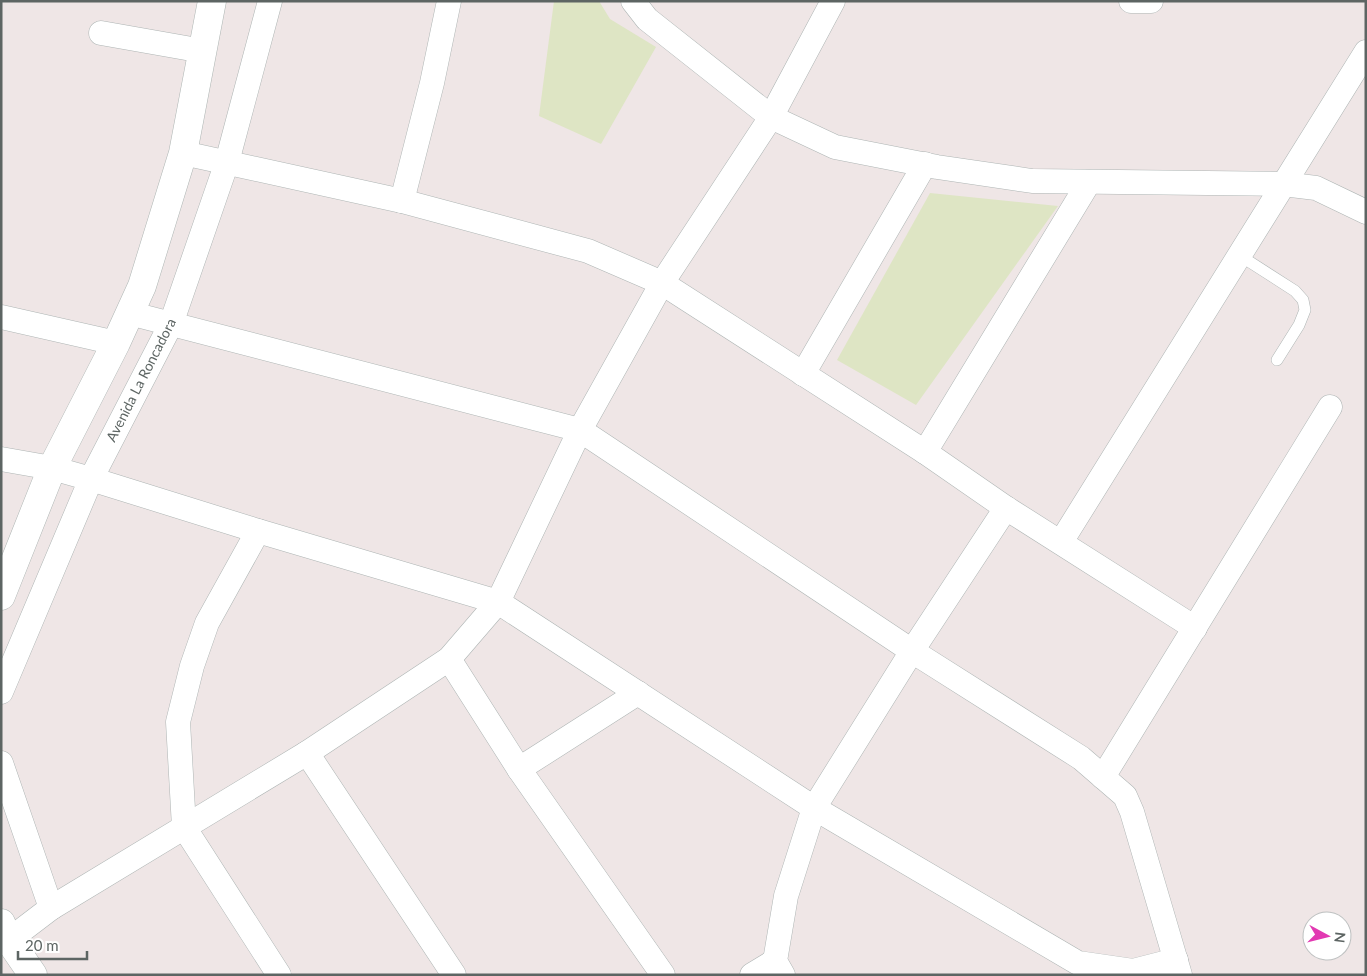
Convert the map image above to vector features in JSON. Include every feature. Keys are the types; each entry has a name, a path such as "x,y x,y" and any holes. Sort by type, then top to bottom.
{"street":[{"path":"1,596 52,468 116,343 142,286 184,153 212,1"},
{"name":"Avenida La Roncadora","path":"1,692 91,479 171,324 227,162 270,1"},
{"path":"402,200 432,83 450,1"},
{"path":"633,1 647,19 771,116 835,147 1032,181 1283,184 1316,188 1366,212"},
{"path":"33,975 5,931 51,908 307,753 450,659 498,602 580,430 662,283 771,116 833,1"},
{"path":"1131,1 1151,1"},
{"path":"101,33 203,51"},
{"path":"1062,542 1366,52"},
{"path":"184,153 402,200 588,250 662,283 925,452 1006,508 1195,628"},
{"path":"803,374 925,164"},
{"path":"925,452 1089,182"},
{"path":"1,459 52,468 91,479 498,602 814,808 1078,963 1133,971 1178,967 1132,812 1125,796 1082,758 912,651 580,430 129,313"},
{"path":"1,317 116,343"},
{"path":"1103,777 1330,407"},
{"path":"752,975 779,968 786,896 814,808 912,651 1006,508"},
{"path":"258,531 207,623 192,666 178,722 184,827 279,975"},
{"path":"450,659 518,769 663,975"},
{"path":"518,769 638,693"},
{"path":"307,753 454,975"},
{"path":"1,763 51,908"}],"lane":[{"path":"1239,255 1295,291 1303,300 1305,310 1299,325 1277,360"}],"green space":[{"path":"554,1 599,1 610,19 656,47 601,144 539,116"},
{"path":"930,193 1058,206 916,405 837,360"}]}
